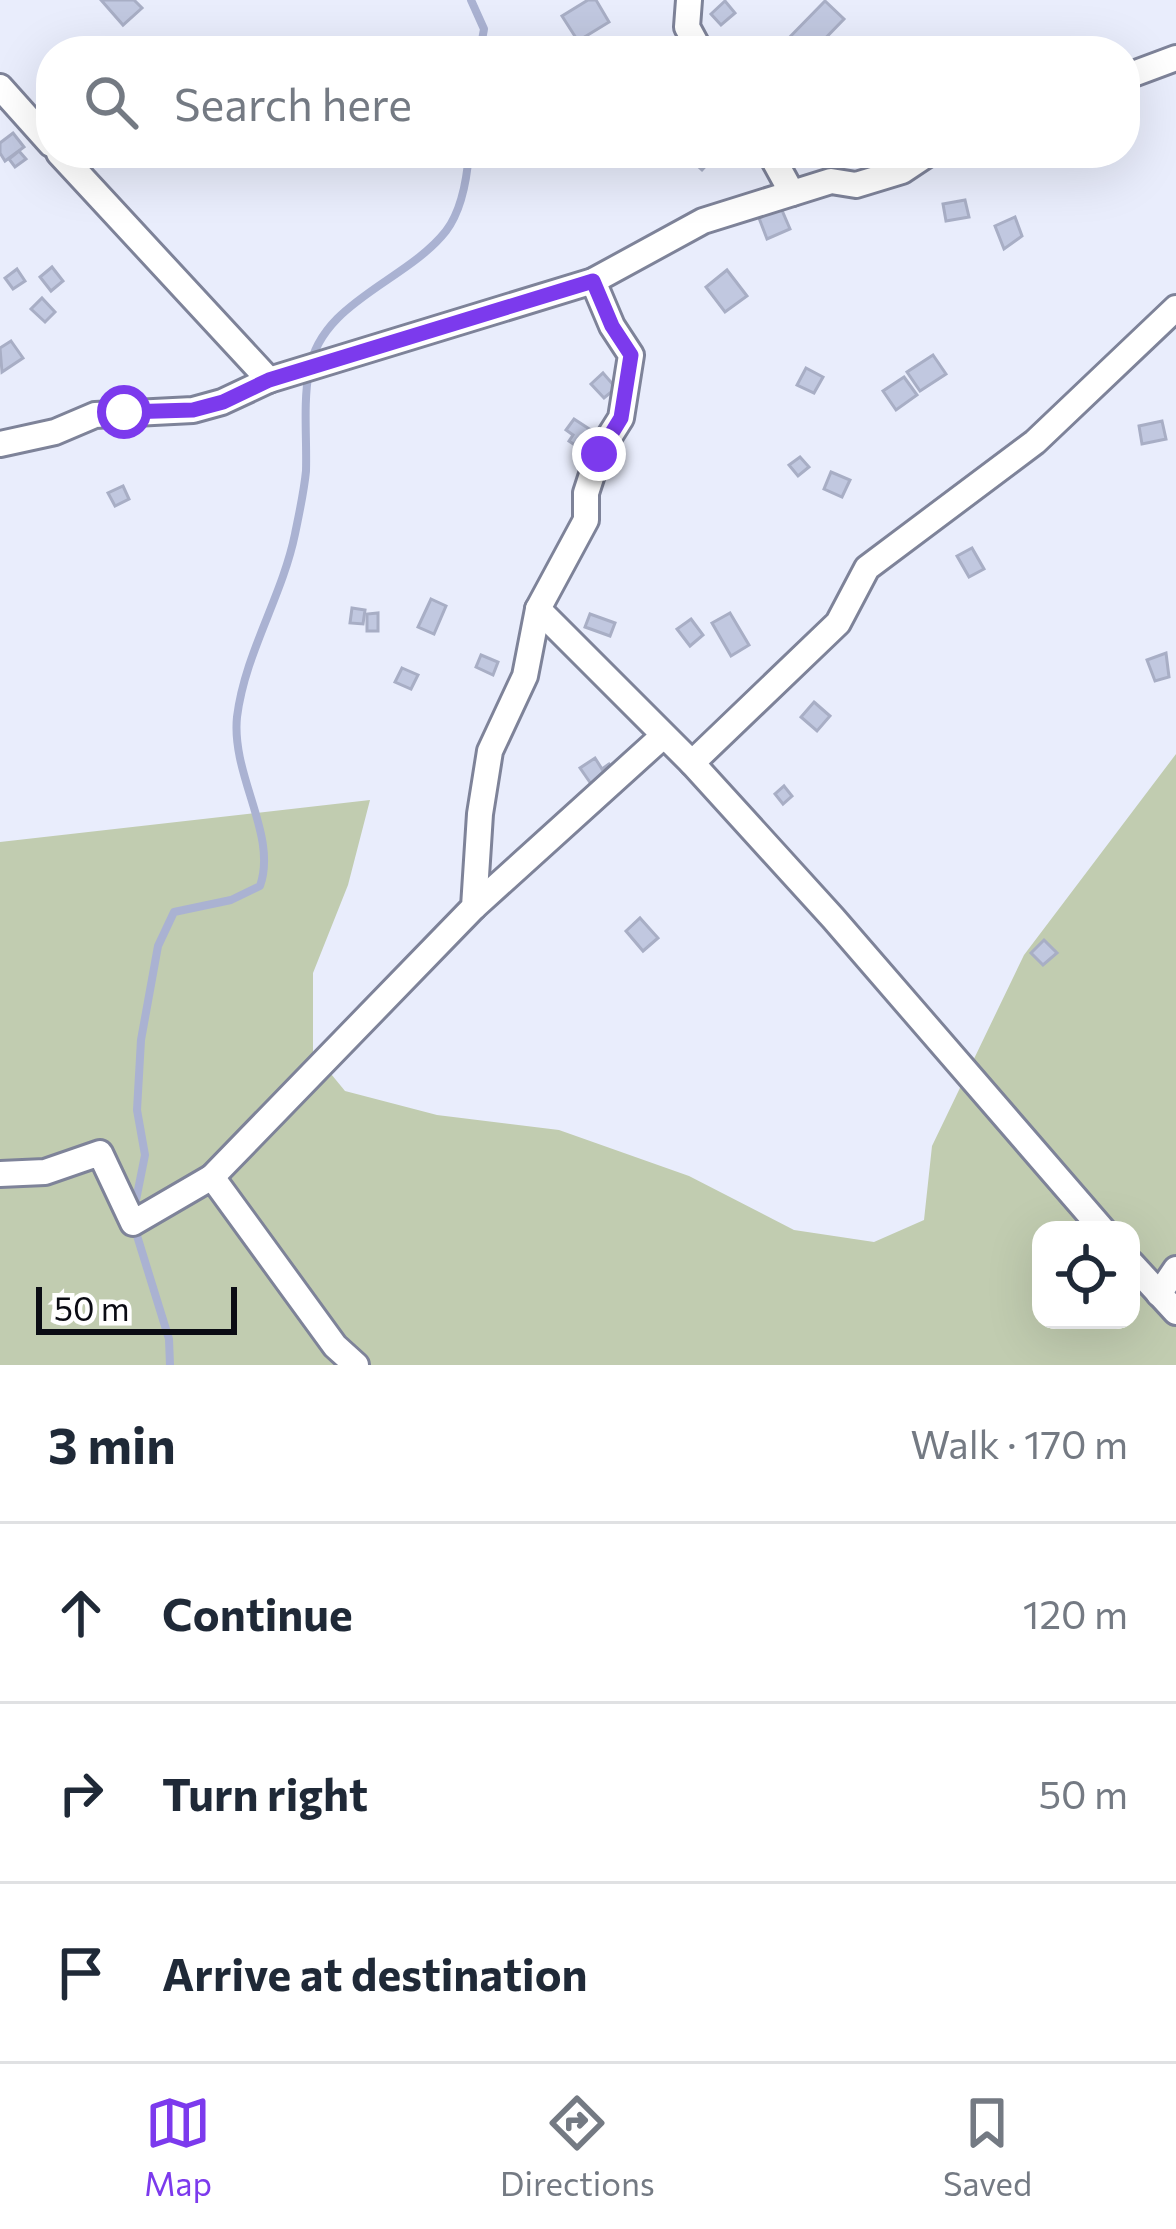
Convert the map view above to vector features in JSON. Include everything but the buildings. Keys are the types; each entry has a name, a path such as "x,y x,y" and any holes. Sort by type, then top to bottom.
{"street":[{"path":"689,0 686,27 691,36"},
{"path":"1140,71 1176,58"},
{"path":"0,87 36,127"},
{"path":"73,168 269,380"},
{"path":"778,168 792,193"},
{"path":"0,444 56,432 95,415 193,410 223,402 269,380 593,281 703,221 832,181 856,184 906,168"},
{"path":"474,907 490,751 525,676 538,608 586,520 586,493 599,454 621,418 631,355 612,326 593,281"},
{"path":"692,763 838,623 868,568 1035,442 1176,308"},
{"path":"538,608 692,763 1095,1221"},
{"path":"0,1174 45,1172 100,1153 133,1223 212,1177 474,907 663,736"},
{"path":"212,1177 335,1346 356,1365"},
{"path":"1167,1303 1176,1269"},
{"path":"1140,1273 1167,1303"}],"green space":[{"path":"1176,754 1176,1365 0,1365 0,842 370,800 348,885 313,973 313,1052 345,1091 437,1115 559,1130 689,1176 794,1230 874,1242 924,1220 932,1146 1024,955"}],"waterway":[{"path":"471,0 483,36"},
{"path":"135,1205 145,1155 137,1110 141,1040 158,946 174,912 231,900 260,886 264,867 237,739 237,717 248,670 295,534 306,471 309,371 317,347 347,309 409,265 446,231 460,204 467,168"},
{"path":"134,1226 169,1339 170,1365"}],"route":[{"path":"124,412 193,410 223,402 269,380 593,281 612,326 631,355 621,418 599,454"}]}
